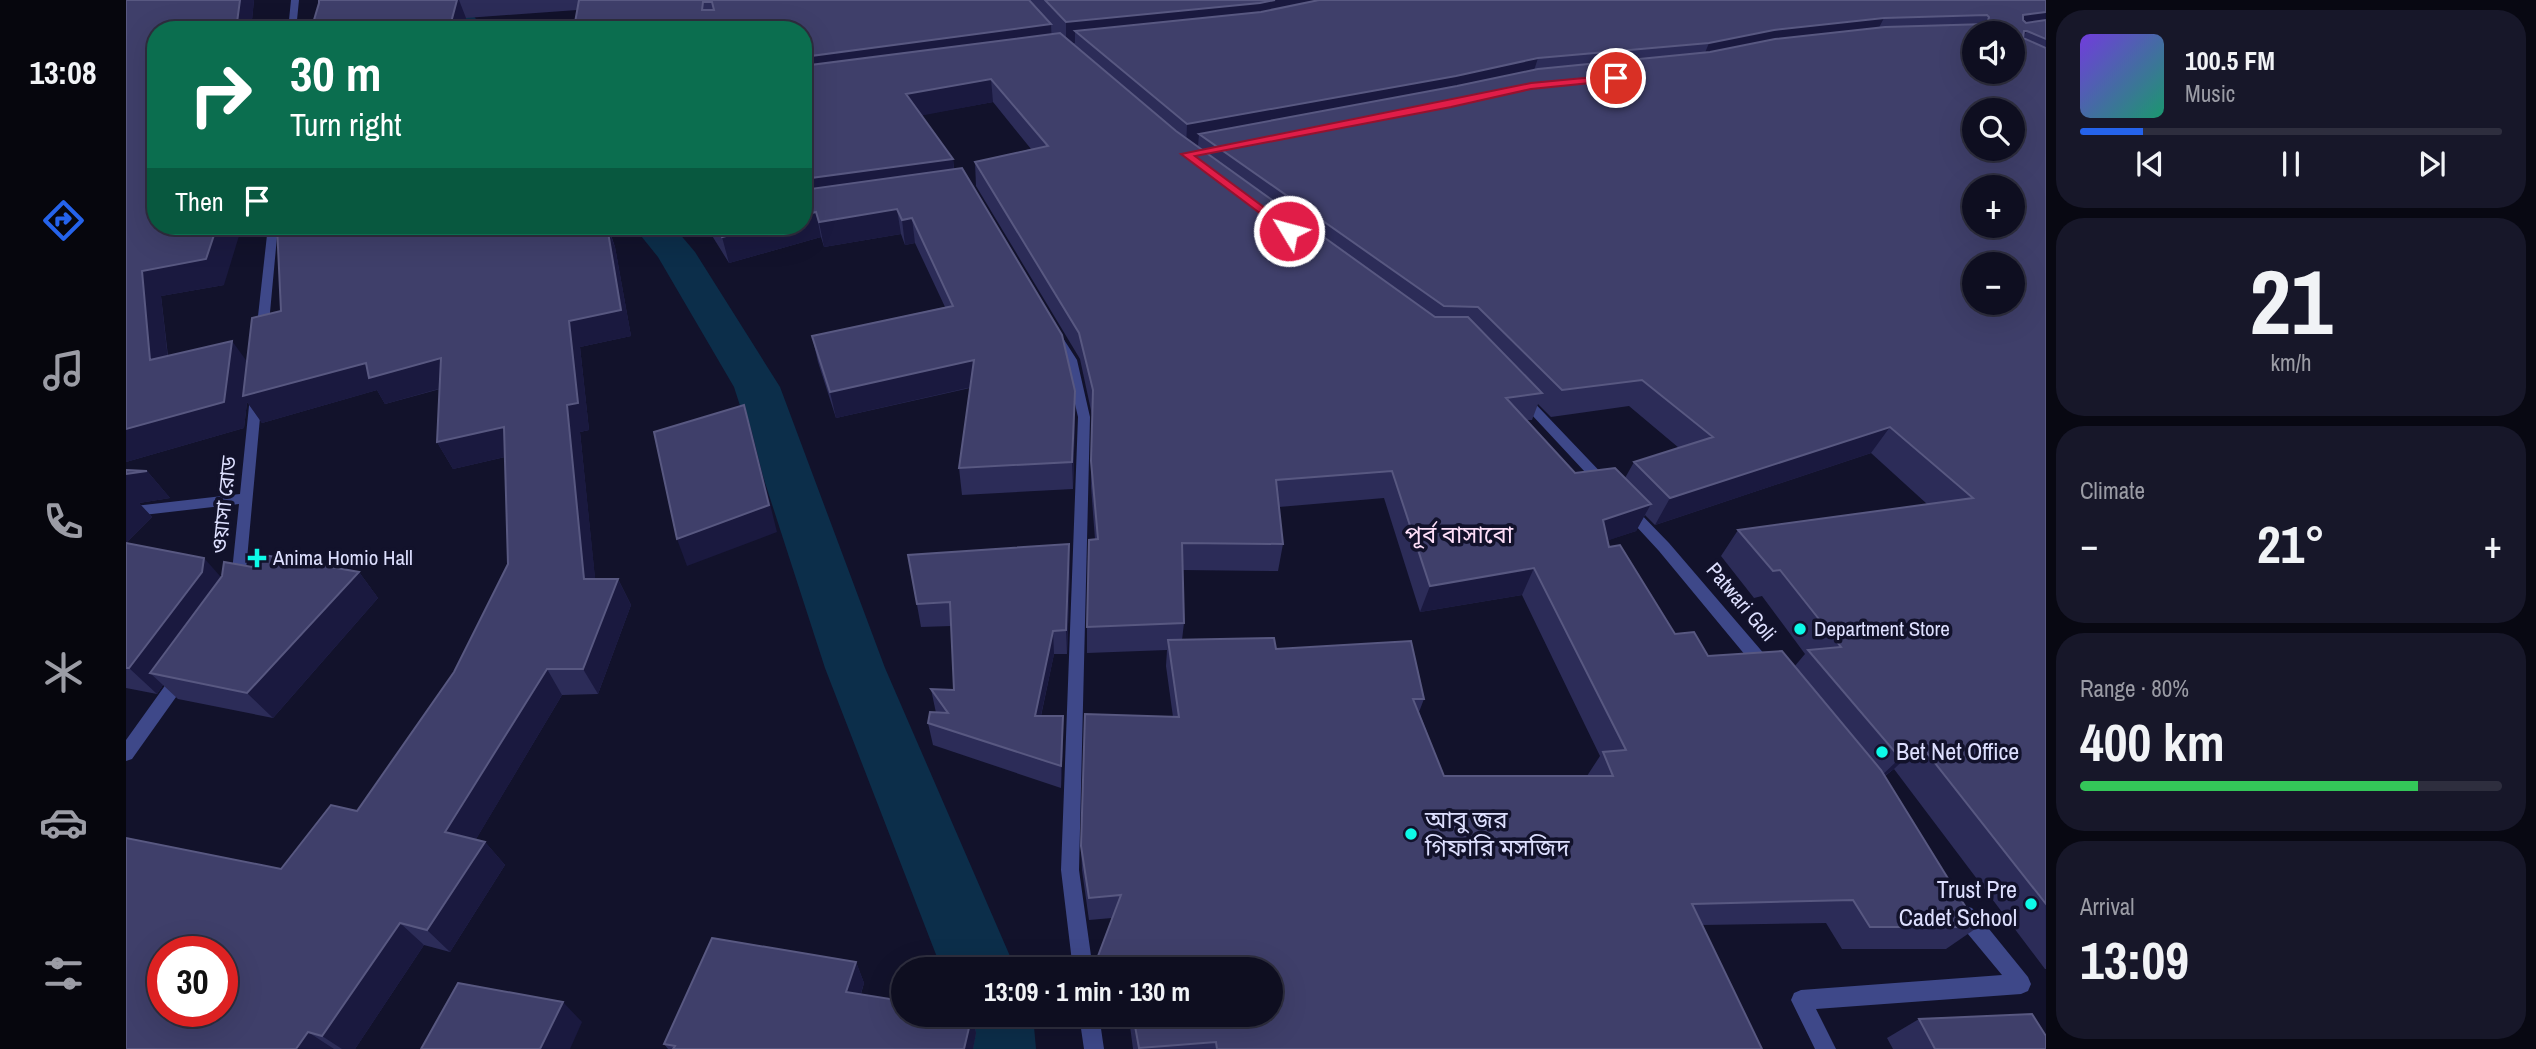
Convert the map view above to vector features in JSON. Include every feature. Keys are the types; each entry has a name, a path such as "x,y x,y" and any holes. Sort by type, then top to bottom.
{"street":[{"path":"293,21 295,0"},
{"path":"261,348 272,235"},
{"path":"1051,326 1070,360 1084,417 1070,870 1081,957"},
{"name":"ওয়াসা রোড","path":"236,601 258,376"},
{"name":"Patwari Goli","path":"1512,387 1664,547 1776,679"},
{"path":"126,512 246,498"},
{"path":"126,754 189,666"},
{"path":"1826,1049 1801,1000 2021,984 1954,902"},
{"path":"1091,1027 1094,1049"}],"building":[{"path":"126,0 240,0 237,21 147,21 147,235 214,235 206,259 142,271 150,360 232,341 224,402 126,429"},
{"path":"319,0 457,0 451,21 314,21"},
{"path":"579,0 1029,0 1051,24 812,56 812,21 575,21","holes":["703,2 712,2 714,10 702,10"]},
{"path":"1045,0 1275,0 1066,22"},
{"path":"1319,0 2046,0 2046,12 2023,15 2024,21 1988,21 1987,15 1884,18 1774,30 1709,43 1538,58 1456,76 1187,124 1075,31 1261,12"},
{"path":"2046,20 2046,39 2027,31 2025,22"},
{"path":"1962,25 1962,84 2025,84 2025,39 2046,48 2046,904 1920,744 1900,758 1808,650 1841,647 1780,570 1773,571 1738,530 1973,498 1890,427 1670,498 1634,462 1713,437 1642,380 1562,390 1478,307 1444,306 1199,134 1538,69 1710,52 1775,39 1885,27"},
{"path":"1060,33 1176,131 1435,317 1468,317 1542,393 1506,398 1575,473 1615,468 1651,504 1603,520 1609,547 1620,545 1675,634 1694,632 1708,656 1782,651 1881,770 1978,927 1870,927 1853,900 1692,904 1762,1049 1217,1049 1216,1042 1139,1048 1135,1027 1283,1027 1283,957 1098,957 1121,895 1089,898 1081,846 1085,714 1179,717 1168,640 1274,638 1276,649 1411,641 1424,699 1413,699 1444,776 1613,776 1603,752 1626,750 1534,568 1430,586 1392,471 1276,480 1283,544 1182,543 1184,623 1087,627 1089,540 1098,539 1091,461 1093,390 1079,333 975,162 1048,146 991,79 906,94 953,159 812,178 812,65"},
{"path":"962,168 1062,335 1075,391 1072,462 959,468 974,360 830,392 812,336 953,306 912,218 902,220 897,209 819,222 816,212 812,213 812,189"},
{"path":"277,235 608,235 621,310 569,321 578,403 567,405 584,579 618,579 583,669 547,669 445,832 485,842 427,930 400,923 322,1036 308,1032 296,1049 126,1049 126,838 281,869 331,805 357,811 454,672 508,564 504,427 437,442 441,358 369,378 366,363 243,396 252,318 281,311"},
{"path":"744,405 769,505 677,539 654,432"},
{"path":"126,470 147,471 126,474"},
{"path":"126,543 204,558 202,572 129,668 126,668"},
{"path":"1069,544 1066,630 1053,631 1035,716 1063,716 1061,766 928,723 930,712 948,713 931,689 954,690 950,602 917,604 908,555"},
{"path":"264,555 359,572 247,693 150,673 222,576 224,562 252,567"},
{"path":"712,938 856,962 846,992 891,999 891,1027 969,1027 964,1049 673,1049 675,1046 664,1044"},
{"path":"458,983 563,1002 540,1049 421,1049"},
{"path":"2032,1014 2046,1036 2046,1049 1935,1049 1919,1019"}],"waterway":[{"path":"448,0 463,21"},
{"path":"660,235 675,252 757,387 855,668 974,957"},
{"path":"996,1027 997,1049"}],"place":[{"name":"Anima Homio Hall","path":"257,558"},
{"name":"Department Store","path":"1800,629"},
{"name":"Bet Net Office","path":"1882,752"},
{"name":"আবু জর গিফারি মসজিদ","path":"1411,834"},
{"name":"Trust Pre Cadet School","path":"2031,904"}],"district":[{"name":"পূর্ব বাসাবো","path":"1459,535"}],"route":[{"path":"1289,231 1186,154 1451,104 1531,86 1616,78"}]}
